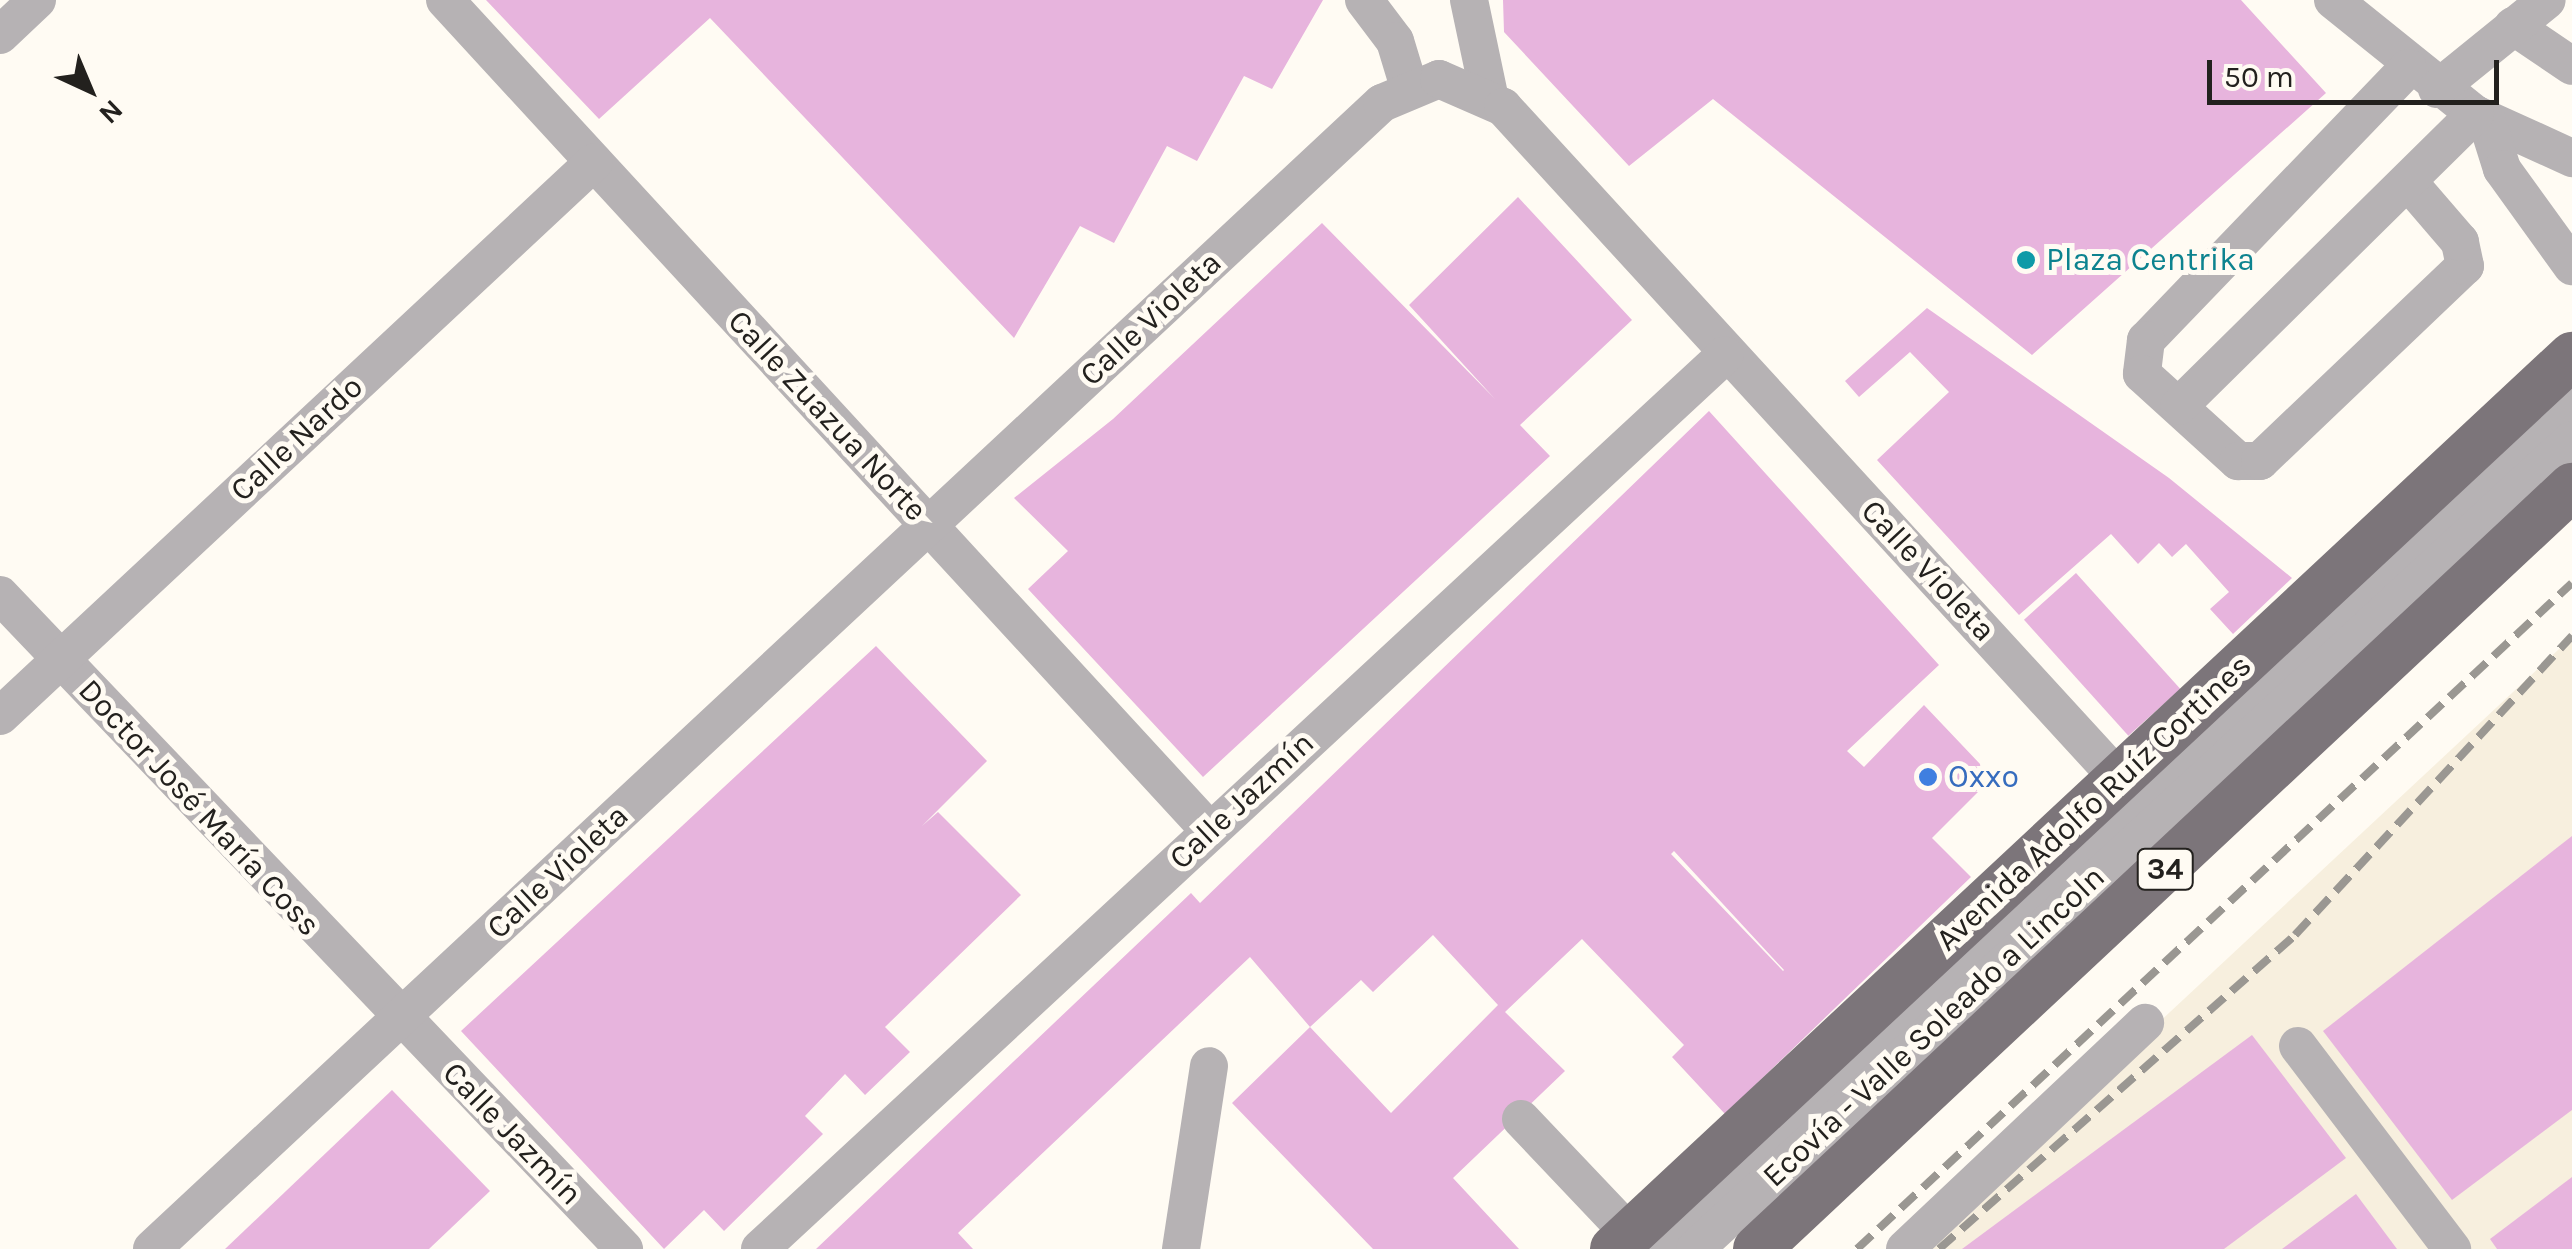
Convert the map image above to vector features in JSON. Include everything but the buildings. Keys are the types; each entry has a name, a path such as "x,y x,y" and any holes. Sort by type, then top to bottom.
{"main road":[{"name":"Avenida Adolfo Ruíz Cortines","path":"1634,1244 2572,356"},
{"name":"34","path":"1757,1249 2572,487"}],"street":[{"path":"0,35 37,0"},
{"name":"Calle Zuazua Norte","path":"446,0 1210,830"},
{"path":"1364,0 1395,41 1409,88 1439,80 1489,94 1468,0"},
{"path":"2333,0 2422,78 2481,118 2572,158"},
{"path":"2411,185 2460,242 2458,276 2251,466 2142,374 2146,340 2422,78 2513,26 2547,0"},
{"path":"2513,26 2572,66"},
{"name":"Calle Violeta","path":"152,1249 1382,102 1409,88"},
{"name":"Calle Violeta","path":"1489,94 1724,355 2120,780"},
{"path":"2179,406 2481,118"},
{"path":"2481,118 2502,169 2572,266"},
{"name":"Calle Nardo","path":"0,716 594,162"},
{"name":"Calle Jazmín","path":"760,1249 1724,355"},
{"path":"1521,1119 1634,1244 2572,395"},
{"name":"Ecovía - Valle Soleado a Lincoln","path":"1695,1249 2572,440"},
{"name":"Doctor José María Coss","path":"0,595 400,1020"},
{"name":"Calle Jazmín","path":"400,1020 624,1249"},
{"path":"1905,1249 2145,1023"},
{"path":"2298,1046 2452,1249"},
{"path":"1181,1249 1209,1066"}],"shaded area":[{"path":"2572,637 2572,1249 1916,1249"}],"railway":[{"path":"1857,1249 2572,583"},
{"path":"1939,1249 2295,935 2572,636"}],"place":[{"name":"Plaza Centrika","path":"2026,260"},
{"name":"Oxxo","path":"1928,777"}]}
